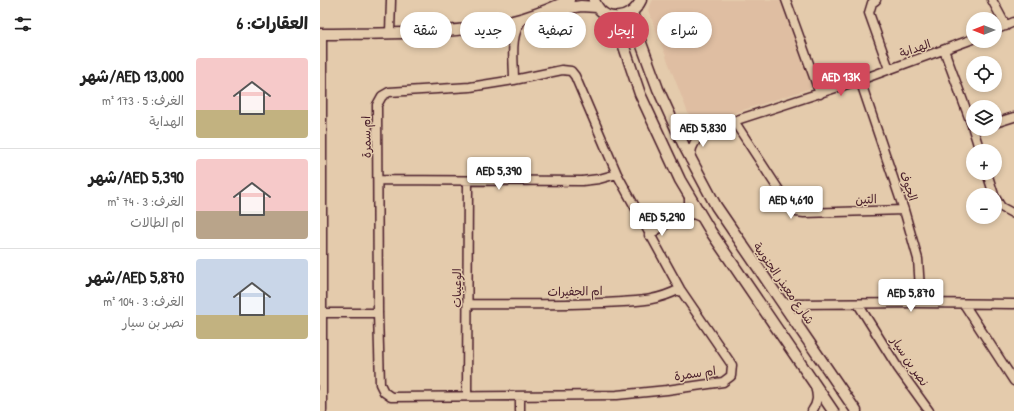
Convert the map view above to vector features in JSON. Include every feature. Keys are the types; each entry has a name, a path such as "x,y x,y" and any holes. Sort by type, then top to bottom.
{"street":[{"path":"390,32 391,0"},
{"path":"516,19 544,11 570,0"},
{"path":"632,12 641,0"},
{"path":"786,0 820,94"},
{"path":"876,0 872,3 869,13 889,69"},
{"path":"992,0 1006,26"},
{"path":"544,11 596,3 603,12"},
{"path":"516,30 523,18"},
{"path":"1002,27 1014,22"},
{"path":"322,411 320,242 321,34 436,32 460,29"},
{"name":"الهداية","path":"674,125 680,130 687,132 700,132 820,94 966,42"},
{"path":"513,48 514,80"},
{"path":"625,48 644,104 664,148 689,194 703,218 833,411"},
{"name":"شارع معيذر الجنوبية","path":"643,48 674,125 690,159 716,206 856,411"},
{"path":"944,50 966,106"},
{"name":"ام سمرة","path":"562,70 571,71 575,76 617,174 649,235 680,289 732,365 731,376 723,382 618,395 391,397 384,392 380,384 378,313 377,105 382,96 390,92 470,87 562,70"},
{"name":"الجوف","path":"860,80 904,210 918,258 920,289 916,302"},
{"path":"1002,121 1014,117"},
{"name":"التين","path":"734,121 790,207 796,212 904,210"},
{"path":"690,159 692,148 700,132"},
{"path":"378,180 582,181 599,179 617,174"},
{"name":"الوعيبات","path":"467,396 468,181"},
{"path":"649,235 678,217 688,206 689,194"},
{"path":"1002,208 1014,214"},
{"path":"678,217 693,214 703,218"},
{"name":"ام الجفيرات","path":"468,304 578,304 651,300 666,296 680,289"},
{"path":"782,302 791,304 916,302 1014,304"},
{"path":"798,325 797,318 799,311 806,304"},
{"name":"نصر بن سيار","path":"858,304 898,368 929,411"},
{"path":"964,304 1014,381"},
{"path":"322,313 378,313"},
{"path":"812,411 815,407 818,396 813,382"},
{"path":"520,396 520,411"}],"shaded area":[{"path":"653,0 789,0 817,86 703,123 688,113 663,48 712,48 712,12 657,12 657,33 648,10"}]}
